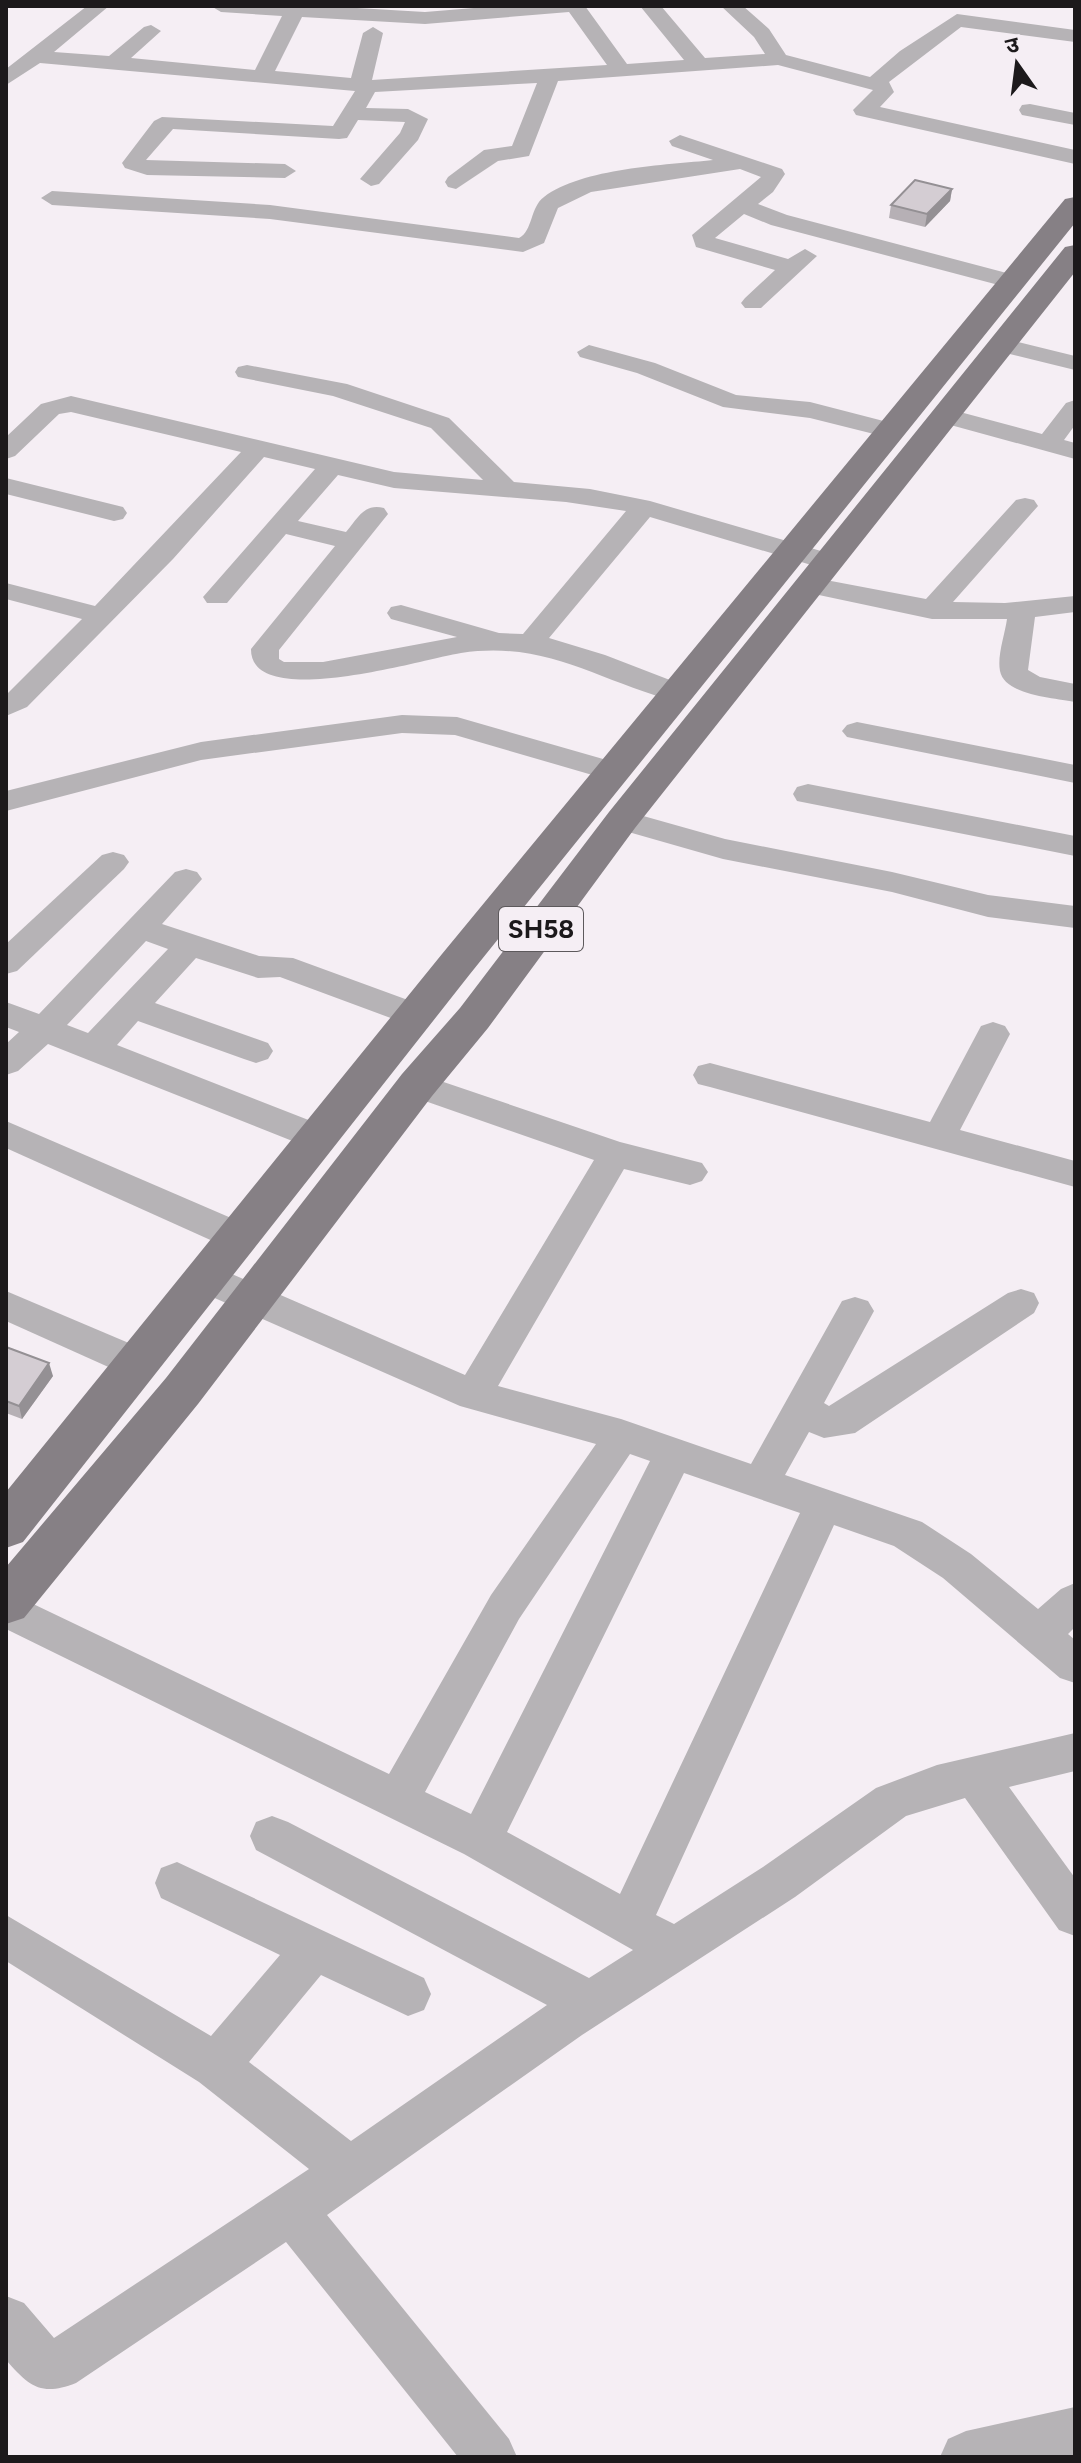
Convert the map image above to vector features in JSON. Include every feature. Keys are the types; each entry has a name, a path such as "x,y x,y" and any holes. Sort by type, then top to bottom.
{"main road":[{"name":"SH58","path":"6,1606 182,1391 417,1085 474,1018 810,566 890,430 1075,205"},
{"name":"SH58","path":"6,1528 415,1015 678,693 810,566 945,416 1075,253"}],"street":[{"path":"6,79 99,6"},
{"path":"221,6 379,18 573,6 621,70"},
{"path":"650,6 701,67"},
{"path":"731,6 762,33 778,59"},
{"path":"263,75 284,9"},
{"path":"285,171 147,168 133,163 162,126 170,122 334,134 341,132 364,86 379,18"},
{"path":"876,83 907,55 957,20 1069,28"},
{"path":"112,64 151,31"},
{"path":"35,56 364,86 701,67 778,59 876,83 884,92 864,110 1075,157"},
{"path":"456,182 492,155 521,151 550,76"},
{"path":"1030,110 1075,119"},
{"path":"352,114 408,115 417,119 410,135 371,179"},
{"path":"680,141 774,174 765,187 703,235 702,240 793,268"},
{"path":"52,198 270,212 523,245 536,238 550,203 567,191 592,184 739,163"},
{"path":"741,205 779,220 1010,281"},
{"path":"753,303 823,238 839,235"},
{"path":"1002,345 1075,363"},
{"path":"589,352 646,368 732,402 810,410 890,430"},
{"path":"247,372 338,389 440,423 509,491"},
{"path":"6,451 17,427 50,409 71,404 331,467 445,487 592,497 643,508 932,611 1022,612 1075,604"},
{"path":"1049,443 1075,408"},
{"path":"945,416 1075,451"},
{"path":"6,707 17,701 163,553 257,449"},
{"path":"217,597 331,467"},
{"path":"6,486 114,513"},
{"path":"932,611 955,577 984,553 1025,506"},
{"path":"529,644 643,508"},
{"path":"375,514 265,649 265,662 272,669 304,672 493,642 529,644 555,649 678,693"},
{"path":"281,525 353,542"},
{"path":"6,591 99,615"},
{"path":"1022,612 1014,670 1017,677 1031,684 1075,693"},
{"path":"401,613 477,633 493,642"},
{"path":"6,801 201,751 402,724 457,726 613,772"},
{"path":"857,731 1075,774"},
{"path":"808,794 1075,846"},
{"path":"622,820 723,849 892,882 988,906 1075,917"},
{"path":"6,963 113,862"},
{"path":"6,1063 46,1027 186,879"},
{"path":"140,928 258,967 282,966 415,1015"},
{"path":"95,1047 191,944"},
{"path":"133,1007 256,1051"},
{"path":"6,1014 46,1027 142,1069 317,1137"},
{"path":"939,1137 993,1034"},
{"path":"710,1075 1075,1174"},
{"path":"417,1085 615,1154 690,1172"},
{"path":"6,1134 239,1237"},
{"path":"473,1395 615,1154"},
{"path":"205,1278 473,1395 621,1435 908,1534 933,1548 1075,1665"},
{"path":"801,1409 830,1424 841,1422 1021,1303"},
{"path":"6,1305 137,1363"},
{"path":"760,1485 855,1311"},
{"path":"398,1799 505,1608 561,1524 598,1480 621,1435"},
{"path":"480,1840 673,1455"},
{"path":"630,1922 823,1506"},
{"path":"1039,1635 1075,1601"},
{"path":"6,1606 480,1840 673,1948"},
{"path":"6,2321 43,2364 53,2367 350,2171 590,2003 779,1882 891,1802 937,1785 1075,1752"},
{"path":"975,1776 1075,1915"},
{"path":"272,1836 590,2003"},
{"path":"177,1883 408,1994"},
{"path":"6,1936 216,2066 350,2171"},
{"path":"216,2066 314,1949"},
{"path":"291,2209 491,2457"},
{"path":"983,2455 1075,2433"}],"building":[{"path":"915,180 952,189 927,214 891,205"},
{"path":"6,1347 49,1363 19,1406 6,1401"}]}
